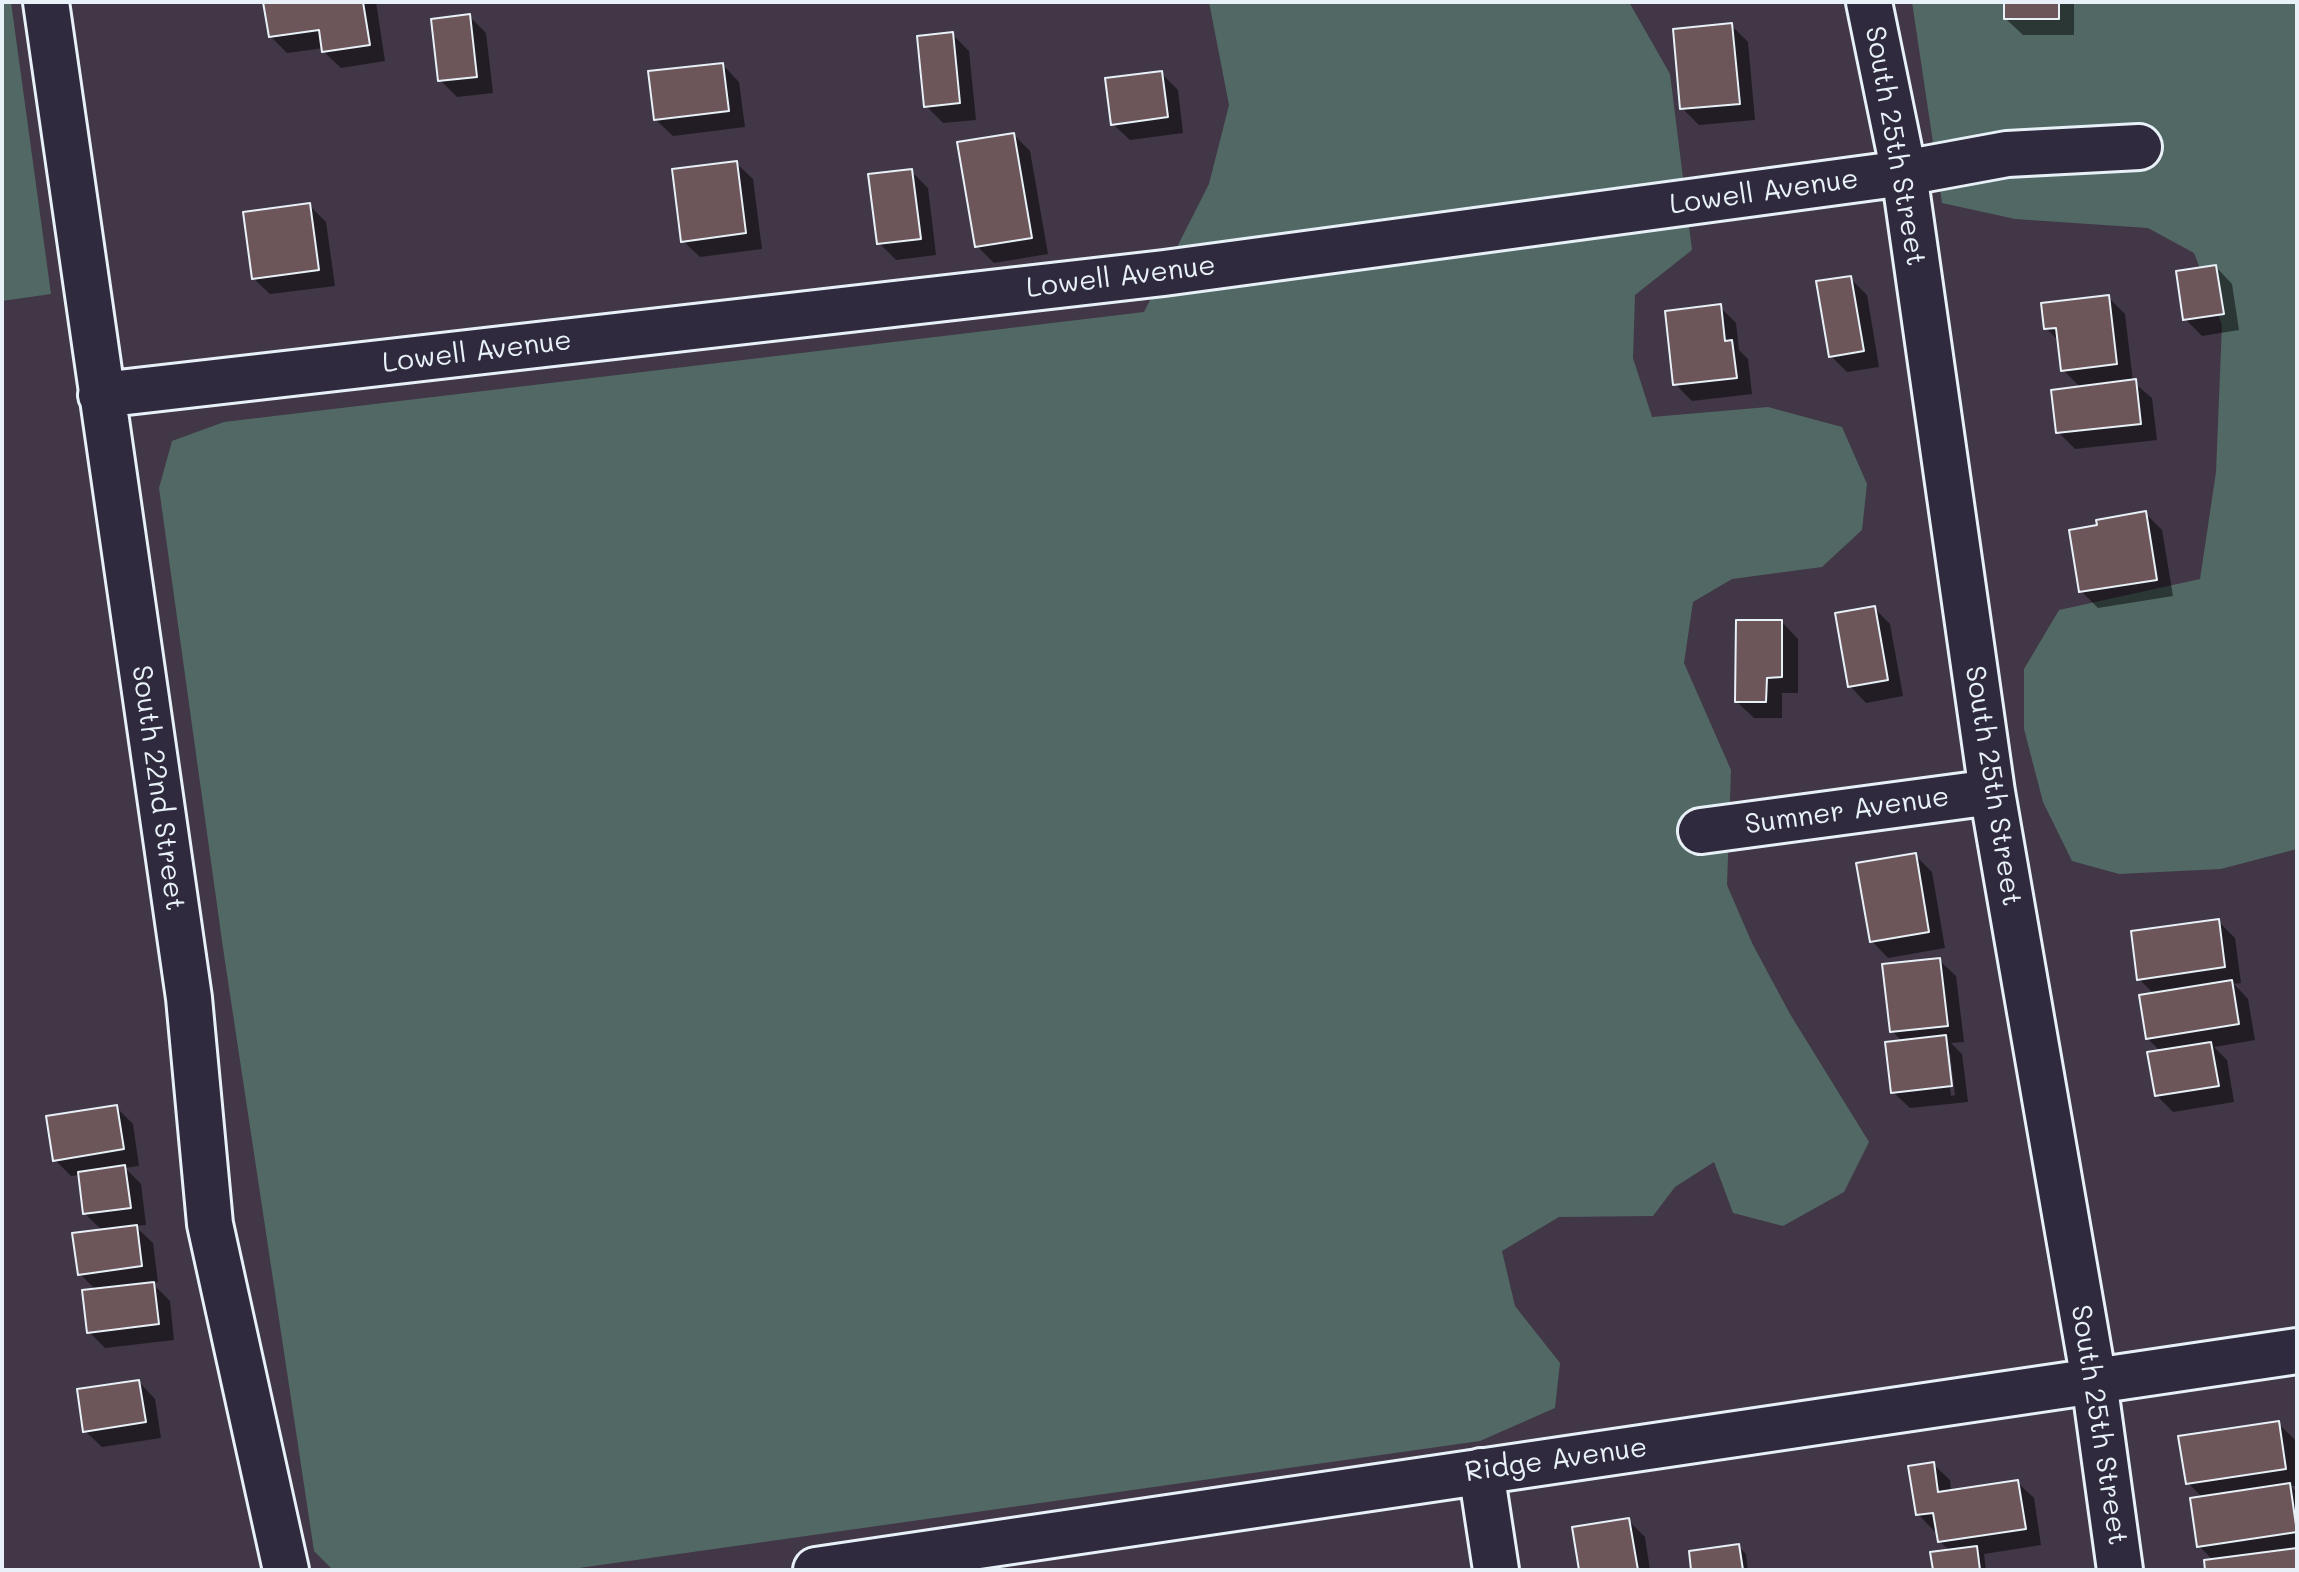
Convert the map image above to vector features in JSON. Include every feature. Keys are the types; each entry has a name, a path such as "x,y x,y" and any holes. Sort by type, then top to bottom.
{"street":[{"name":"South 22nd Street","path":"46,2 189,998 210,1224 286,1570"},
{"name":"South 25th Street","path":"1869,2 1904,173 1992,792 2094,1381 2120,1570"},
{"name":"Lowell Avenue","path":"101,395 1164,273 1904,173 2007,154 2139,147"},
{"name":"Sumner Avenue","path":"1701,831 1992,792"},
{"name":"Ridge Avenue","path":"816,1570 881,1566 1481,1471 2297,1351"},
{"path":"1481,1471 1496,1570"}],"green space":[{"path":"2,2 11,2 51,294 2,301"},
{"path":"1209,2 1629,2 1670,74 1692,250 1635,295 1633,358 1652,417 1768,407 1842,427 1867,484 1862,530 1822,567 1732,579 1693,602 1684,663 1731,770 1727,885 1752,943 1790,1014 1869,1142 1844,1192 1783,1226 1733,1213 1714,1162 1675,1187 1653,1216 1559,1217 1502,1251 1515,1306 1560,1363 1555,1408 1480,1441 565,1570 333,1570 314,1551 223,948 159,488 172,441 224,422 1144,312 1209,184 1229,105"},
{"path":"1912,2 2297,2 2297,849 2221,869 2119,874 2072,861 2043,802 2024,729 2024,669 2059,610 2200,579 2216,472 2222,325 2194,253 2148,228 2015,219 1942,203"}],"building":[{"path":"263,2 363,2 370,45 322,52 319,30 269,37"},
{"path":"2004,2 2059,2 2059,19 2004,19"},
{"path":"470,14 477,77 438,81 431,19"},
{"path":"1732,23 1740,104 1680,109 1673,29"},
{"path":"953,32 960,103 924,107 917,36"},
{"path":"723,63 729,111 654,120 648,71"},
{"path":"1162,71 1168,117 1111,125 1105,78"},
{"path":"1014,133 1032,238 975,247 957,142"},
{"path":"737,161 746,233 681,242 672,169"},
{"path":"912,169 921,239 877,244 868,174"},
{"path":"310,203 319,270 252,279 243,212"},
{"path":"2216,265 2224,314 2183,320 2176,271"},
{"path":"1851,276 1864,351 1829,357 1816,281"},
{"path":"2109,295 2117,364 2061,371 2056,328 2044,329 2041,303"},
{"path":"1721,304 1725,341 1732,340 1737,378 1673,385 1665,311"},
{"path":"2136,379 2141,424 2056,433 2051,390"},
{"path":"2146,511 2157,580 2079,592 2069,530 2097,525 2096,520"},
{"path":"1875,606 1888,680 1848,687 1835,613"},
{"path":"1736,620 1782,620 1782,677 1767,678 1766,702 1735,702"},
{"path":"1916,853 1929,932 1870,942 1856,863"},
{"path":"2219,919 2225,967 2137,980 2131,931"},
{"path":"1940,958 1948,1026 1890,1032 1882,964"},
{"path":"2232,980 2239,1024 2146,1039 2139,995"},
{"path":"1946,1035 1952,1086 1891,1093 1885,1042"},
{"path":"2211,1042 2219,1086 2155,1096 2147,1052"},
{"path":"117,1105 124,1149 53,1161 46,1116"},
{"path":"125,1165 131,1208 83,1214 78,1172"},
{"path":"137,1225 142,1266 78,1275 72,1233"},
{"path":"154,1282 159,1324 87,1333 82,1290"},
{"path":"139,1380 146,1422 83,1432 77,1389"},
{"path":"2279,1421 2286,1469 2186,1484 2178,1436"},
{"path":"1934,1462 1938,1492 2018,1480 2026,1529 1938,1542 1933,1513 1916,1515 1908,1466"},
{"path":"2290,1483 2297,1532 2197,1547 2190,1498"},
{"path":"1629,1518 1638,1570 1579,1570 1572,1527"},
{"path":"1739,1544 1743,1570 1691,1570 1689,1551"},
{"path":"1977,1546 1980,1570 1933,1570 1930,1552"},
{"path":"2297,1548 2297,1570 2205,1570 2204,1560"}]}
